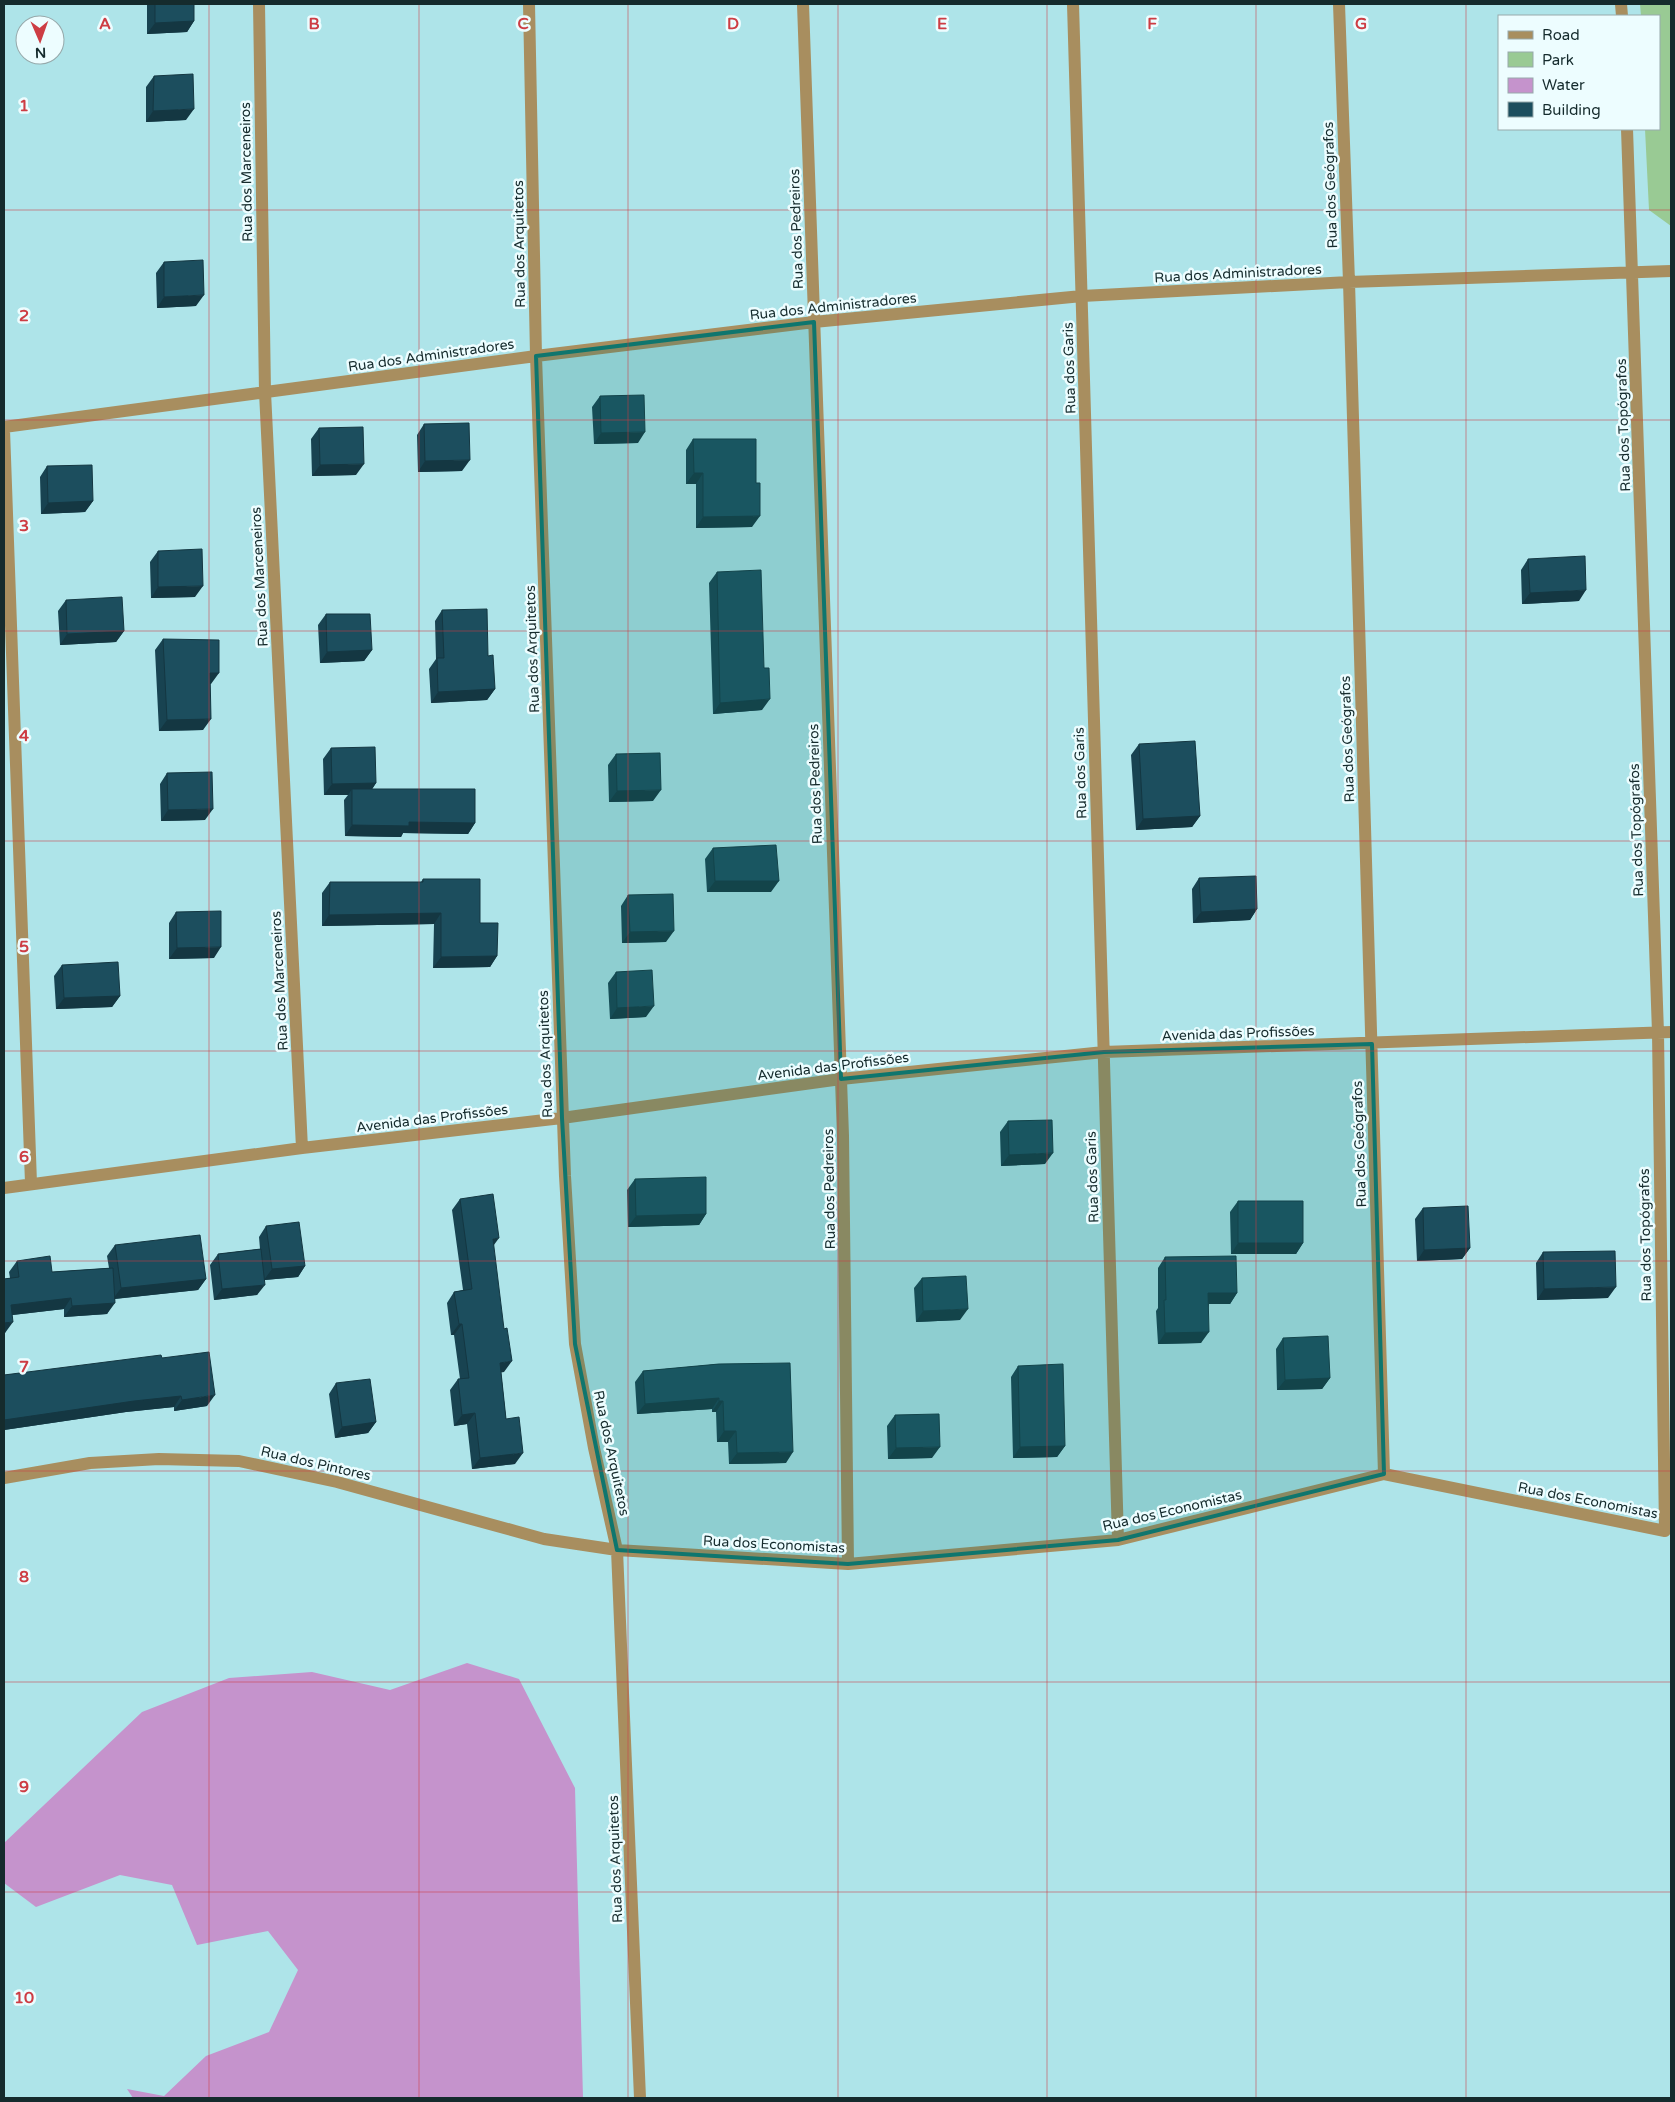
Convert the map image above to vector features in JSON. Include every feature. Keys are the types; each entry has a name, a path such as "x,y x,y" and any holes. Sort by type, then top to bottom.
{"street":[{"name":"Rua dos Marceneiros","path":"259,4 265,392 302,1148"},
{"name":"Rua dos Arquitetos","path":"529,4 536,356 562,1118 575,1344 594,1448 617,1550 640,2098"},
{"name":"Rua dos Pedreiros","path":"803,4 843,1136 848,1564"},
{"name":"Rua dos Garis","path":"1073,4 1118,1540"},
{"name":"Rua dos Geógrafos","path":"1339,4 1384,1474"},
{"name":"Rua dos Topógrafos","path":"1627,130 1658,1033 1665,1531"},
{"name":"Rua dos Administradores","path":"4,429 536,356 814,322 1082,296 1349,282 1671,271"},
{"path":"4,429 31,1183"},
{"name":"Avenida das Profissões","path":"4,1188 302,1148 562,1118 841,1079 1104,1052 1671,1032"},
{"name":"Rua dos Pintores","path":"4,1478 90,1463 159,1459 239,1461 337,1482 544,1539 617,1550"},
{"name":"Rua dos Economistas","path":"617,1550 848,1564 1118,1540 1384,1474 1665,1531"}],"highlighted area":[{"path":"814,322 841,1079 1104,1052 1372,1044 1384,1474 1118,1540 848,1564 617,1550 575,1344 562,1118 536,356"}],"green space":[{"path":"1640,4 1671,4 1671,226 1649,210 1645,130 1660,130 1660,15 1641,15"}],"water":[{"path":"467,1663 519,1679 575,1788 583,2098 133,2098 127,2089 164,2096 206,2056 269,2032 298,1970 268,1931 197,1945 172,1885 120,1875 36,1907 4,1883 4,1843 142,1712 229,1678 312,1672 390,1690"}],"building":[{"path":"155,4 194,4 194,21 155,23"},
{"path":"193,74 194,109 153,111 154,76"},
{"path":"203,260 204,295 164,297 164,262"},
{"path":"644,395 645,432 601,433 600,396"},
{"path":"469,423 470,460 425,461 424,424"},
{"path":"363,427 364,464 320,465 319,428"},
{"path":"693,439 756,439 756,483 760,483 760,516 703,517 703,473 694,473"},
{"path":"92,465 93,501 48,503 47,466"},
{"path":"202,549 203,586 158,587 158,551"},
{"path":"1585,556 1586,590 1530,593 1528,559"},
{"path":"761,570 764,668 769,668 770,699 720,703 717,572"},
{"path":"122,597 124,631 67,634 66,600"},
{"path":"487,609 488,656 493,655 495,689 438,692 437,658 444,658 442,610"},
{"path":"326,614 370,614 372,650 327,652"},
{"path":"163,639 219,640 219,673 210,673 211,719 167,720"},
{"path":"1195,741 1200,816 1143,819 1139,744"},
{"path":"375,747 376,783 332,784 331,748"},
{"path":"660,753 661,790 617,791 616,754"},
{"path":"212,772 213,809 168,810 167,773"},
{"path":"352,789 475,789 475,823 409,822 409,826 352,825"},
{"path":"776,845 779,881 715,881 713,848"},
{"path":"1256,876 1257,909 1201,912 1199,878"},
{"path":"423,879 480,879 480,923 498,923 497,956 441,957 441,913 329,915 330,882 423,882"},
{"path":"673,894 674,931 630,932 628,895"},
{"path":"221,911 221,947 177,948 176,912"},
{"path":"118,962 120,996 64,998 62,965"},
{"path":"652,970 654,1006 617,1008 616,972"},
{"path":"1052,1120 1053,1153 1009,1155 1008,1121"},
{"path":"706,1177 706,1214 636,1216 635,1179"},
{"path":"493,1194 499,1238 493,1239 504,1329 507,1328 512,1361 500,1363 506,1419 519,1417 523,1453 480,1458 475,1413 462,1415 458,1379 469,1378 462,1324 459,1324 454,1292 472,1289 460,1199"},
{"path":"1238,1201 1303,1201 1303,1243 1238,1243"},
{"path":"1468,1206 1470,1248 1424,1250 1423,1208"},
{"path":"299,1222 305,1266 272,1269 266,1226"},
{"path":"200,1235 206,1279 121,1288 115,1245"},
{"path":"261,1249 265,1285 222,1289 218,1254"},
{"path":"1615,1251 1616,1287 1544,1289 1543,1252"},
{"path":"50,1256 52,1272 113,1268 115,1303 72,1306 71,1298 11,1305 13,1322 4,1323 4,1279 19,1277 17,1261"},
{"path":"1236,1256 1237,1293 1208,1293 1209,1332 1165,1333 1165,1257"},
{"path":"966,1276 968,1309 923,1311 922,1278"},
{"path":"1328,1336 1330,1378 1285,1380 1283,1338"},
{"path":"209,1352 215,1395 182,1400 181,1396 134,1401 4,1420 4,1375 161,1355 162,1358"},
{"path":"790,1363 793,1452 737,1453 736,1431 724,1431 723,1401 719,1401 719,1398 645,1404 643,1371 719,1364"},
{"path":"1063,1364 1065,1446 1020,1447 1018,1366"},
{"path":"370,1379 376,1422 342,1427 336,1383"},
{"path":"939,1414 940,1447 896,1448 895,1415"}]}
